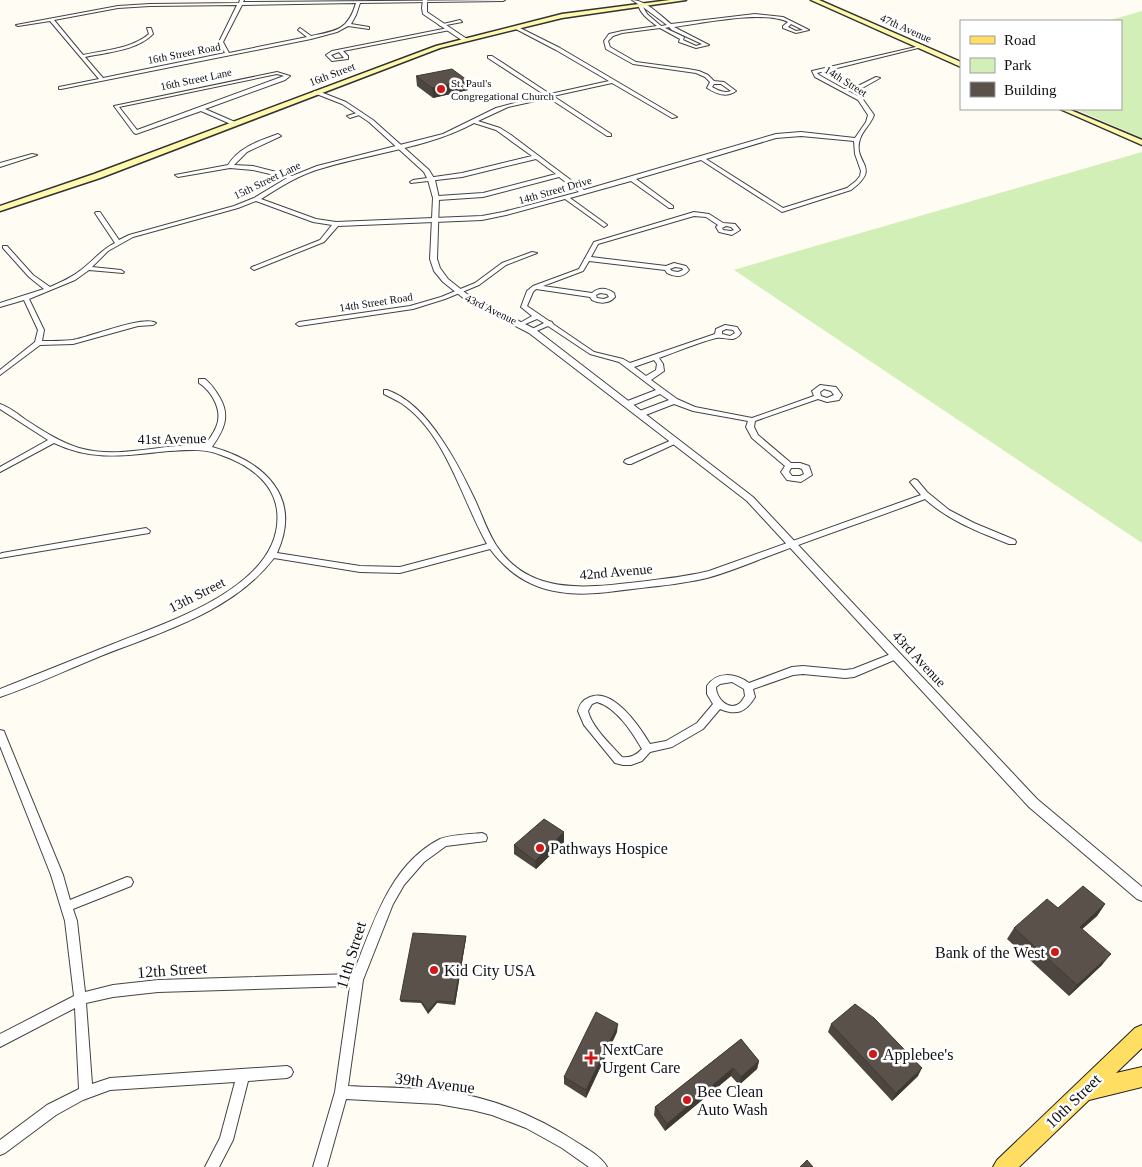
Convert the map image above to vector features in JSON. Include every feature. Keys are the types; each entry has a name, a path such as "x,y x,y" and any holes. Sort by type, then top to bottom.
{"main road":[{"name":"16th Street","path":"0,209 104,173 427,50 516,27 577,14 683,0"},
{"name":"47th Avenue","path":"814,0 960,65"},
{"path":"1065,110 1142,143"},
{"name":"10th Street","path":"1004,1167 1142,1035"},
{"path":"1083,1092 1142,1078"}],"street":[{"path":"18,24 124,7 172,2 503,0"},
{"path":"634,0 651,10 668,25 707,45 696,47 681,42 682,38"},
{"path":"425,1 425,13 465,40"},
{"path":"228,54 221,42 242,2"},
{"path":"348,25 352,22 358,2"},
{"path":"640,5 642,11 660,26 682,38 689,36"},
{"path":"713,82 710,78 692,72 634,63 608,48 606,44 607,38 616,34 660,26 755,14 774,16 790,23"},
{"path":"51,19 102,80"},
{"path":"442,25 460,21"},
{"path":"348,25 367,28"},
{"name":"16th Street Road","path":"61,88 311,38 338,31 348,25"},
{"path":"516,27 558,48 674,117"},
{"path":"300,29 311,38"},
{"path":"330,57 448,29"},
{"path":"83,56 136,44 151,34 149,30"},
{"name":"14th Street","path":"857,140 868,125 869,109 860,100 817,76 814,72 920,47"},
{"path":"490,56 609,135"},
{"name":"16th Street Lane","path":"277,73 288,76 201,109 136,132 116,106 277,73"},
{"path":"845,90 862,86 878,78"},
{"name":"15th Street Lane","path":"0,305 50,290 73,279 117,242 150,229 236,207 256,199 292,178 319,167 445,135 495,110 613,81"},
{"name":"43rd Avenue","path":"316,92 344,103 360,113 420,163 433,180 438,198 435,220 434,262 445,280 458,292 532,331 750,499 1033,803 1142,896"},
{"path":"201,109 234,123"},
{"path":"350,116 360,113"},
{"path":"473,121 498,129 583,192"},
{"name":"14th Street Drive","path":"256,199 315,221 336,224 482,218 504,214 632,179 776,136 810,134 857,140"},
{"path":"230,166 233,160 244,151 278,136"},
{"path":"703,159 780,209 791,208 850,189 859,183 864,176 865,169 858,152 857,140"},
{"path":"0,165 34,155"},
{"path":"413,182 462,175 536,157"},
{"path":"178,175 230,166 253,168 292,178"},
{"path":"438,198 483,195 559,175"},
{"path":"632,179 671,206"},
{"path":"566,197 604,225"},
{"path":"98,213 117,242"},
{"path":"722,225 707,215 694,214 596,243 582,270 535,286 530,291 524,307 592,353 621,360 674,400 703,412 752,420 818,397"},
{"path":"254,268 322,241 336,224"},
{"path":"5,246 39,285 50,290"},
{"name":"14th Street Road","path":"299,324 411,308 477,284 512,260 534,253"},
{"path":"588,258 667,268"},
{"path":"87,268 121,272"},
{"path":"535,286 593,295"},
{"path":"26,298 41,330 38,343"},
{"path":"521,324 537,316"},
{"path":"0,372 38,343 73,342 138,324 153,323"},
{"path":"532,331 550,323"},
{"path":"629,366 719,335"},
{"path":"648,379 660,371 660,364 655,357"},
{"path":"202,381 209,385 223,410 220,431 207,448"},
{"path":"628,404 660,391"},
{"name":"42nd Avenue","path":"388,392 406,402 443,447 492,546 503,561 513,570 537,582 558,588 584,591 711,573 925,496"},
{"path":"640,414 674,400"},
{"name":"41st Avenue","path":"0,406 74,449 100,454 207,448 254,467 268,480 277,494 282,512 281,527 272,555"},
{"path":"752,420 750,427 755,436 789,466"},
{"path":"0,470 55,439"},
{"path":"628,462 675,442"},
{"path":"914,482 925,496 951,516 1012,542"},
{"path":"1,555 146,531"},
{"path":"272,555 360,569 400,570 492,546"},
{"name":"13th Street","path":"0,693 186,618 216,603 237,590 256,574 272,555"},
{"path":"748,687 803,670 845,674 854,673 896,656"},
{"path":"732,678 748,687 750,697 743,706 731,709 718,705 710,691 712,686 720,680 732,678"},
{"path":"647,748 643,740 612,703 597,698 584,707 582,713 584,718 617,758 624,761 632,761 642,756 647,748 668,744 700,726 718,705"},
{"path":"0,734 57,875 71,921 80,999 80,1029 86,1091"},
{"name":"11th Street","path":"320,1167 341,1092 357,980 379,920 400,881 420,858 444,842 482,838"},
{"path":"67,906 127,882"},
{"name":"12th Street","path":"0,1041 80,999 113,991 158,986 357,980"},
{"path":"0,1148 53,1108 86,1091 110,1084 287,1072"},
{"path":"212,1167 226,1140 243,1076"},
{"name":"39th Avenue","path":"341,1092 452,1099 501,1110 574,1146 600,1167"}],"green space":[{"path":"1142,11 1142,138 1077,110 1122,110 1122,20 1110,20"},
{"path":"1142,152 1142,543 734,270 791,253"}],"building":[{"path":"452,69 467,80 432,88 416,76"},
{"path":"544,819 564,832 535,861 514,845"},
{"name":"Bank of the West","path":"1083,886 1105,904 1080,927 1111,954 1077,985 1014,928 1047,899 1058,908"},
{"name":"Kid City USA","path":"413,933 466,936 454,1002 437,1001 428,1011 421,1001 400,1000"},
{"name":"Applebee's","path":"855,1004 874,1018 922,1068 896,1093 831,1024"},
{"name":"NextCare Urgent Care","path":"596,1012 618,1024 586,1090 564,1077"},
{"name":"Bee Clean Auto Wash","path":"741,1039 759,1061 741,1077 733,1068 667,1124 655,1107"},
{"path":"807,1160 813,1167 800,1167"}],"place":[{"name":"St. Paul's Congregational Church","path":"441,89"},
{"name":"Pathways Hospice","path":"540,848"},
{"name":"Bank of the West","path":"1055,952"},
{"name":"Kid City USA","path":"434,970"},
{"name":"Applebee's","path":"873,1054"},
{"name":"NextCare Urgent Care","path":"591,1058"},
{"name":"Bee Clean Auto Wash","path":"687,1100"}]}
